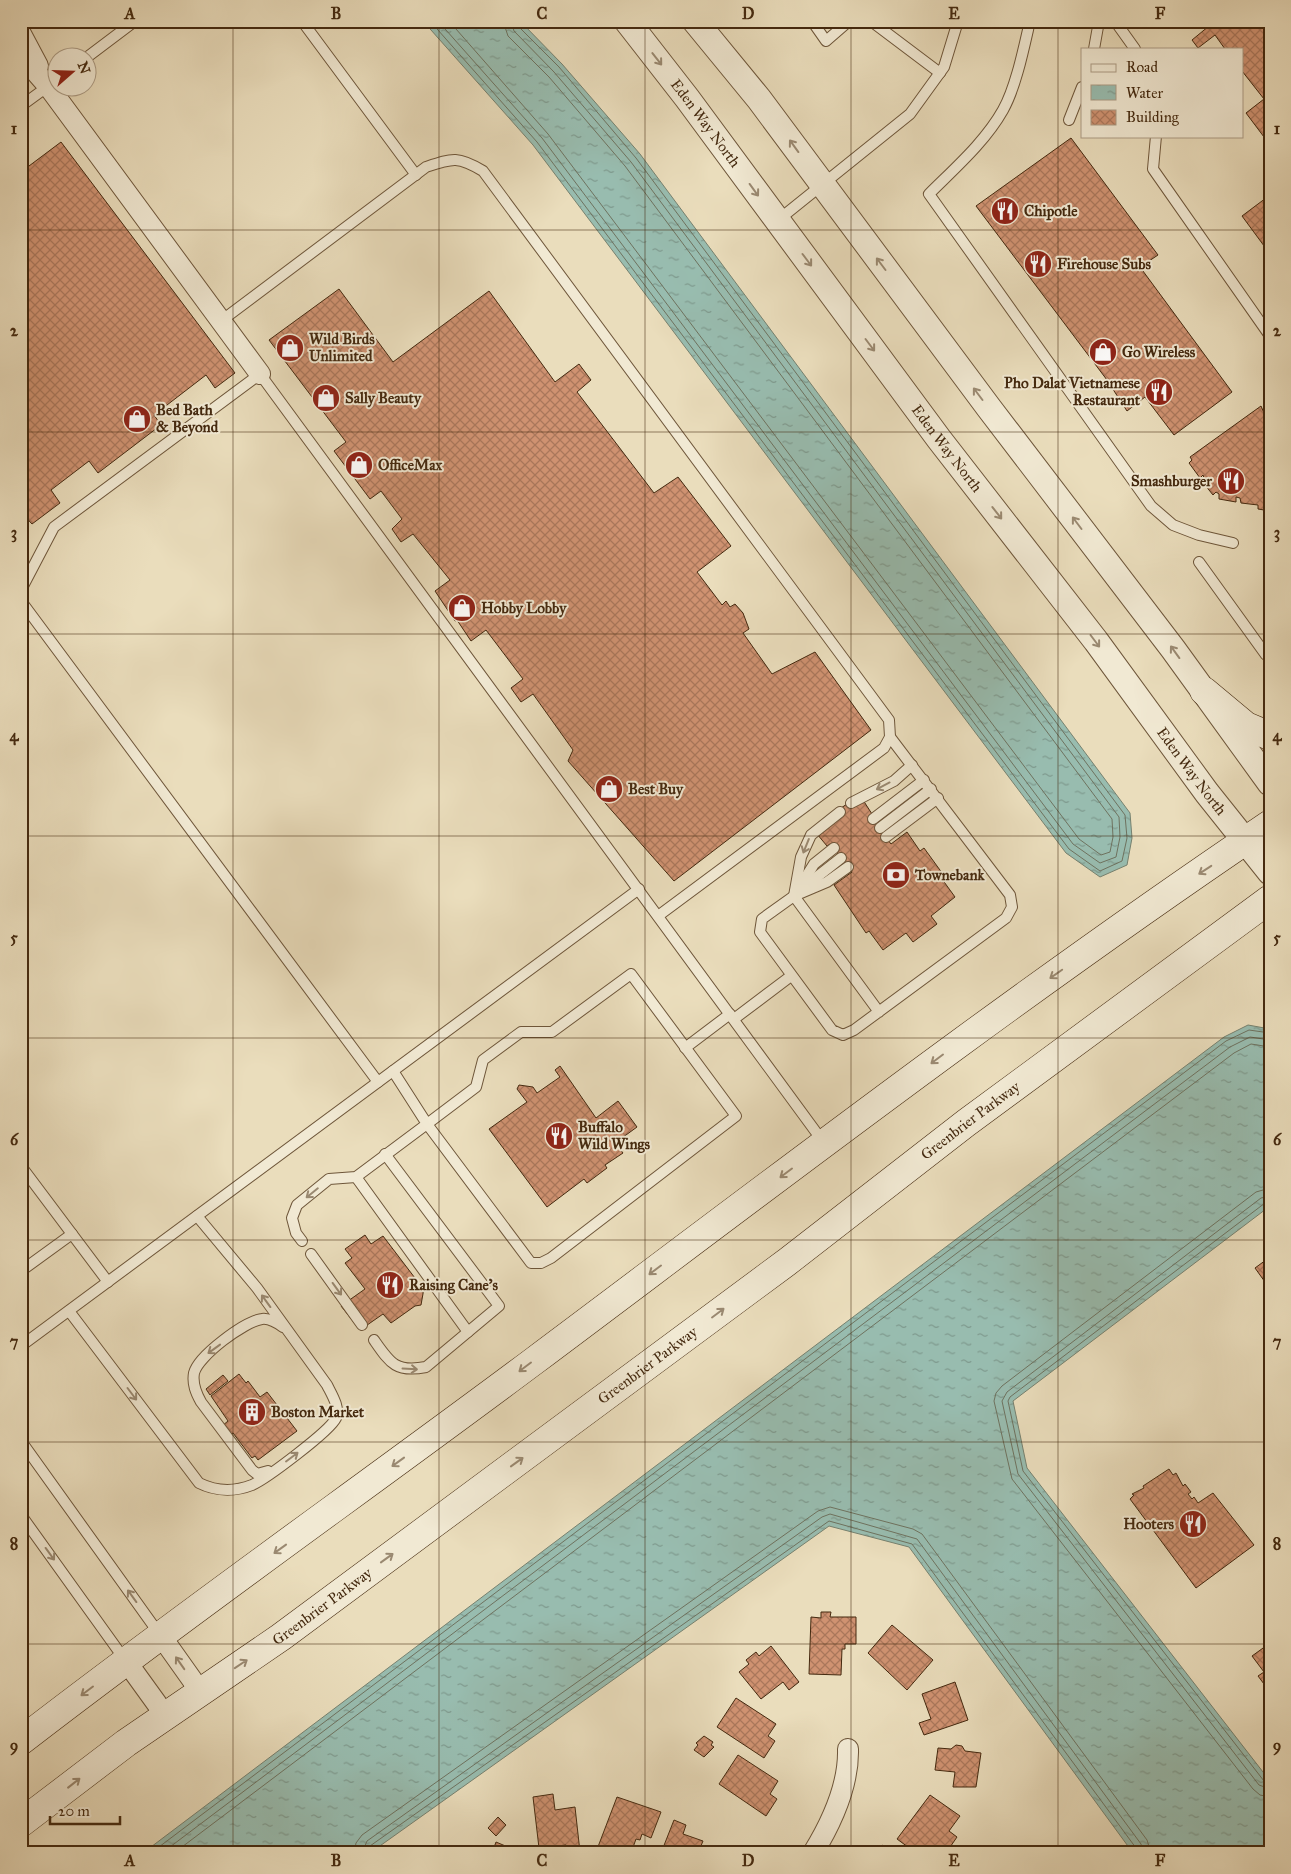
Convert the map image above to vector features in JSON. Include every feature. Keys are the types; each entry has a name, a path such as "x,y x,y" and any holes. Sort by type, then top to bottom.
{"main road":[{"path":"1204,691 1246,726 1270,736"},
{"path":"21,1741 126,1661 437,1434 986,1023 1270,824"},
{"name":"Greenbrier Parkway","path":"21,1823 165,1715 281,1637 787,1262 966,1123 1270,900"}],"street":[{"name":"Eden Way North","path":"627,21 687,98 939,439 1031,555 1244,842 1270,872"},
{"path":"695,21 759,100 1204,691 1270,783"},
{"path":"21,34 48,74"},
{"path":"21,55 48,78"},
{"path":"64,98 260,374"},
{"path":"161,1636 200,1691"},
{"path":"126,1661 165,1715"},
{"path":"813,1853 835,1812 842,1789 848,1750"}],"lane":[{"path":"98,49 136,21"},
{"path":"302,21 416,175"},
{"path":"812,21 826,41 849,21"},
{"path":"872,21 940,73"},
{"path":"777,221 910,114 940,73 953,43 958,21"},
{"path":"1030,21 1020,62 1003,109 976,146 929,194 1151,506 1173,525 1199,535 1233,543"},
{"path":"1094,48 1099,21"},
{"path":"1114,21 1134,48"},
{"path":"21,106 48,86"},
{"path":"1069,120 1081,90"},
{"path":"1156,138 1153,169 1270,336"},
{"path":"221,320 426,167 450,159 469,163 483,171 889,720 890,737 884,748 658,916"},
{"path":"21,590 54,527 260,374 825,1144"},
{"path":"1199,562 1266,655 1270,655"},
{"path":"21,601 378,1082"},
{"path":"841,858 762,919 760,932 832,1030 843,1035 854,1030 1006,918 1012,907 1010,895 890,737"},
{"path":"851,803 894,781 912,765"},
{"path":"873,819 924,780"},
{"path":"880,828 931,789"},
{"path":"886,837 938,798"},
{"path":"840,812 810,835 801,857 794,896 879,1012"},
{"path":"794,896 814,864 834,848"},
{"path":"794,896 827,882 848,867"},
{"path":"21,1346 639,889"},
{"path":"302,1241 296,1233 292,1218 297,1205 329,1179 356,1177 386,1154 427,1124 476,1088 483,1060 521,1032 552,1032 631,974 736,1116 551,1258 541,1263 531,1264 427,1124 393,1071"},
{"path":"685,1048 792,976"},
{"path":"374,1340 387,1359 397,1367 410,1370 426,1368 499,1306 386,1154"},
{"path":"21,1166 108,1282"},
{"path":"356,1177 468,1332"},
{"path":"69,1311 199,1483 218,1490 243,1488 253,1484 277,1468 324,1432 336,1416 334,1398 327,1385 286,1329 197,1216"},
{"path":"21,1271 72,1234"},
{"path":"311,1254 362,1325"},
{"path":"277,1468 257,1474 252,1470 201,1402 194,1382 194,1372 207,1354 245,1326 263,1319 270,1320 286,1329"},
{"path":"21,1440 161,1636"},
{"path":"21,1515 126,1661"}],"water":[{"path":"423,21 520,21 562,64 640,154 1130,813 1132,838 1127,865 1100,877 1066,853 533,145"},
{"path":"1248,1025 1270,1029 1270,1206 1013,1401 1027,1468 1270,1781 1270,1853 1133,1853 909,1547 829,1526 370,1853 143,1853 1224,1037"}],"building":[{"path":"1206,21 1270,21 1270,145 1246,113 1264,99 1244,74 1244,48 1224,48 1215,35 1198,48 1192,40 1209,26"},
{"path":"1071,138 1158,255 1140,267 1232,392 1174,435 1145,397 1127,411 1107,380 976,206"},
{"path":"61,142 235,373 215,388 206,375 154,415 161,425 98,473 89,461 51,490 60,503 32,524 21,512 21,172"},
{"path":"1270,195 1270,254 1242,216"},
{"path":"339,289 393,362 489,291 555,382 579,364 591,380 577,392 654,493 678,477 731,546 697,572 722,605 726,601 730,607 735,604 743,613 749,629 743,633 772,674 815,652 871,730 674,881 568,761 573,750 533,694 521,702 511,688 523,679 486,630 471,641 457,620 455,621 435,591 450,580 413,534 401,542 392,529 402,519 381,491 370,499 334,451 346,442 269,340"},
{"path":"1261,406 1264,413 1270,414 1270,511 1258,509 1258,505 1241,503 1240,498 1236,497 1236,502 1219,499 1219,494 1216,492 1213,495 1201,480 1204,478 1203,475 1200,478 1189,463 1192,460 1190,457"},
{"name":"Townebank","path":"863,800 872,814 870,816 891,844 907,832 920,851 924,848 945,877 942,879 955,897 931,916 937,924 913,942 906,933 883,950 869,931 866,933 834,885 852,872 830,844 827,846 817,834 838,810 850,802 854,807"},
{"name":"Buffalo Wild Wings","path":"560,1066 596,1118 618,1101 637,1127 615,1143 623,1153 605,1165 607,1168 587,1183 584,1179 547,1207 489,1129 527,1102 517,1089 519,1085 533,1087 537,1093 560,1077 555,1070"},
{"name":"Raising Cane's","path":"365,1235 371,1244 383,1236 418,1282 417,1288 424,1288 421,1305 415,1306 391,1323 383,1314 360,1330 341,1306 365,1289 345,1263 352,1258 345,1249"},
{"path":"1270,1257 1270,1289 1255,1268"},
{"name":"Boston Market","path":"239,1374 246,1383 248,1381 260,1397 267,1392 297,1431 258,1460 255,1456 252,1458 233,1433 230,1435 222,1426 228,1421 211,1396"},
{"path":"223,1375 228,1381 210,1395 206,1389"},
{"name":"Hooters","path":"1169,1469 1173,1475 1176,1473 1183,1486 1185,1484 1191,1492 1188,1494 1192,1499 1194,1497 1198,1503 1213,1493 1254,1545 1196,1588 1130,1499 1134,1495 1132,1494 1144,1488 1143,1486"},
{"path":"821,1612 831,1612 830,1617 856,1617 856,1644 845,1644 845,1649 842,1649 841,1675 809,1674 811,1617 821,1618"},
{"path":"892,1625 933,1660 907,1690 868,1653"},
{"path":"1270,1643 1270,1692 1258,1676 1264,1672 1252,1656"},
{"path":"771,1646 799,1682 789,1690 783,1682 761,1699 739,1672 749,1664 746,1660 756,1652 759,1656"},
{"path":"955,1682 968,1720 924,1735 919,1723 931,1719 922,1694"},
{"path":"736,1698 776,1724 768,1736 775,1741 764,1758 717,1727"},
{"path":"704,1736 713,1742 711,1745 714,1747 704,1757 694,1750 698,1745 696,1743"},
{"path":"956,1745 962,1746 965,1751 981,1753 976,1787 953,1787 955,1772 935,1770 938,1748 951,1749"},
{"path":"738,1755 778,1781 770,1794 777,1799 766,1816 719,1784"},
{"path":"553,1794 555,1810 575,1807 580,1852 567,1853 566,1845 539,1848 533,1797"},
{"path":"930,1795 960,1816 949,1831 957,1837 946,1853 937,1850 935,1853 916,1853 897,1839"},
{"path":"617,1797 661,1812 651,1838 642,1834 640,1840 636,1839 631,1853 596,1852"},
{"path":"498,1817 506,1825 496,1836 488,1828"},
{"path":"674,1820 686,1825 683,1834 703,1841 698,1853 661,1853"},
{"path":"496,1842 522,1853 492,1853"},
{"path":"882,1845 893,1853 877,1853"}],"place":[{"name":"Chipotle","path":"1005,211"},
{"name":"Firehouse Subs","path":"1038,264"},
{"name":"Wild Birds Unlimited","path":"290,348"},
{"name":"Go Wireless","path":"1103,352"},
{"name":"Pho Dalat Vietnamese Restaurant","path":"1159,392"},
{"name":"Sally Beauty","path":"326,398"},
{"name":"Bed Bath & Beyond","path":"137,419"},
{"name":"OfficeMax","path":"359,465"},
{"name":"Smashburger","path":"1231,481"},
{"name":"Hobby Lobby","path":"462,608"},
{"name":"Best Buy","path":"609,789"},
{"name":"Townebank","path":"896,875"},
{"name":"Buffalo Wild Wings","path":"559,1136"},
{"name":"Raising Cane's","path":"390,1285"},
{"name":"Boston Market","path":"252,1412"},
{"name":"Hooters","path":"1193,1524"}]}
